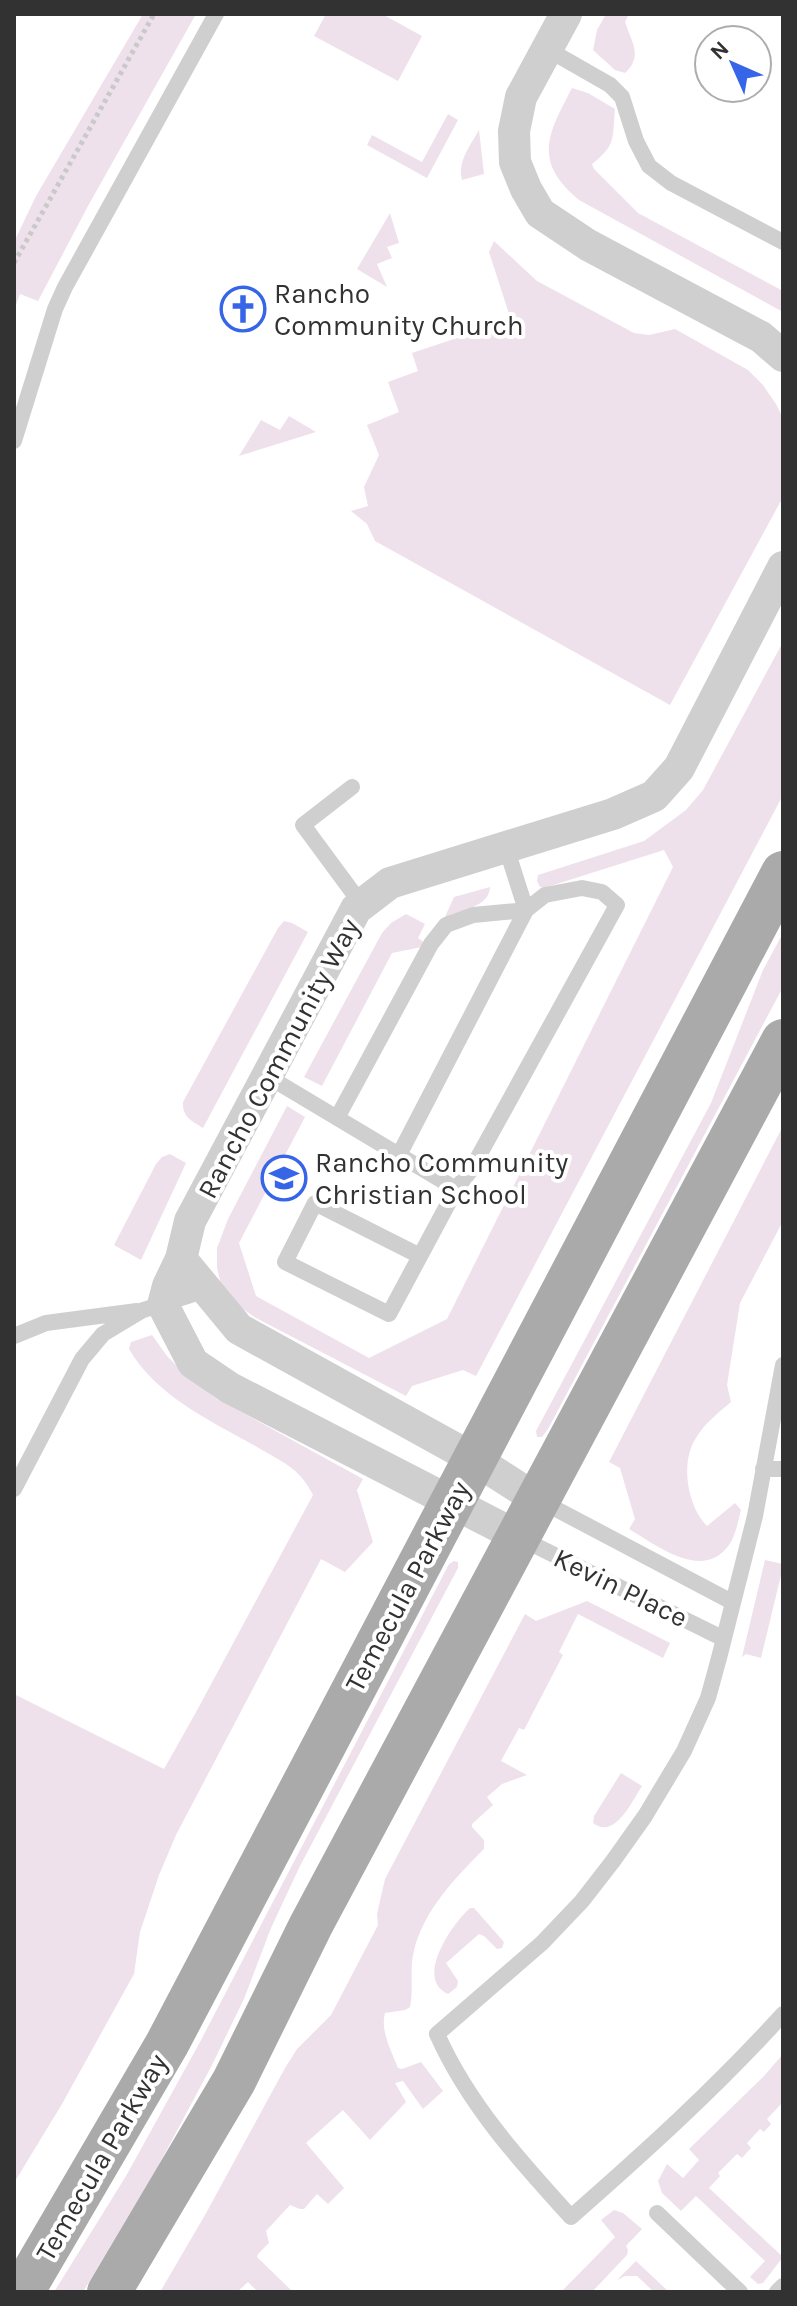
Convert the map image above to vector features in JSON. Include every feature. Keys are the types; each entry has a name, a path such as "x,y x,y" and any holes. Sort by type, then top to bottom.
{"main road":[{"name":"Temecula Parkway","path":"22,2292 167,2044 783,873"},
{"path":"109,2292 234,2081 311,1925 783,1041"}],"street":[{"path":"566,14 521,97 514,131 515,162 540,213 588,245 761,337 783,356"},
{"name":"Rancho Community Way","path":"153,1308 181,1259 190,1221 356,909 390,883 613,814 654,796 679,768 783,567"},
{"path":"181,1259 239,1329 474,1459 529,1518"},
{"path":"153,1308 193,1363 230,1388 451,1502 529,1518"}],"lane":[{"path":"14,441 55,309 65,287 216,14"},
{"path":"547,49 610,85 622,97 636,141 649,166 671,183 783,242"},
{"path":"352,787 303,825 362,905"},
{"path":"506,847 526,910"},
{"path":"399,1155 526,910 545,895 582,888 602,892 617,905 389,1314 285,1262 315,1203 420,1256"},
{"path":"337,1118 431,944 446,925 473,915 526,910"},
{"path":"267,1076 456,1189"},
{"path":"14,1489 82,1359 103,1334 153,1308 206,1290"},
{"path":"14,1336 46,1323 153,1308"},
{"path":"783,1365 755,1516 708,1698 684,1751 645,1816 582,1901 542,1943 437,2034 473,2099 524,2166 571,2217 682,2118 783,2014"},
{"path":"763,1469 783,1469"},
{"name":"Kevin Place","path":"529,1518 732,1602"},
{"name":"Kevin Place","path":"529,1518 722,1638"},
{"path":"657,2213 740,2292"},
{"path":"777,2292 783,2286"}],"path":[{"path":"14,263 154,14"}],"shaded area":[{"path":"143,14 196,14 38,301 20,294 14,310 14,242 36,196"},
{"path":"326,14 382,14 422,36 398,81 314,36"},
{"path":"606,14 629,14 625,22 635,55 625,73 615,70 593,50 597,30"},
{"path":"572,88 588,93 615,109 612,140 606,151 592,164 594,169 638,213 783,291 783,312 579,200 564,186 550,160 549,147 556,119"},
{"path":"448,114 458,120 427,178 367,145 372,135 422,162"},
{"path":"479,130 484,174 462,180 463,160"},
{"path":"390,213 399,243 387,247 392,258 377,264 387,287 357,269"},
{"path":"494,241 537,281 634,333 649,335 675,329 748,370 763,385 783,418 783,497 670,705 375,541 367,524 351,511 368,506 364,487 379,455 367,425 399,412 388,382 418,371 412,353 511,320 489,252"},
{"path":"289,416 316,432 239,456 261,420 280,430"},
{"path":"783,642 783,795 476,1376 463,1370 412,1386 406,1396 240,1307 221,1284 217,1248 228,1219 287,1106 305,1117 239,1243 256,1296 369,1358 447,1319 673,867 664,850 544,888 537,881 538,875 644,841 686,810 703,790"},
{"path":"490,887 479,904 444,919 454,897"},
{"path":"406,914 425,924 418,938 425,943 422,947 392,953 322,1086 304,1077 382,933"},
{"path":"284,921 308,932 203,1128 186,1115 183,1102"},
{"path":"783,933 783,987 548,1429 542,1437 537,1437 536,1431 711,1103 763,970"},
{"path":"783,1126 783,1221 740,1303 727,1385 731,1402 699,1433 688,1459 691,1496 707,1526 735,1503 741,1510 729,1545 718,1556 706,1560 679,1557 629,1529 635,1519 620,1468 609,1462"},
{"path":"170,1154 186,1163 141,1260 114,1245 156,1164"},
{"path":"152,1335 190,1379 216,1398 363,1479 357,1490 373,1542 345,1572 321,1559 176,1835 140,1932 134,1974 14,2183 14,1694 164,1769 313,1495 289,1466 203,1417 154,1380 129,1349 131,1342"},
{"path":"765,1560 783,1564 783,1567 761,1658 746,1654 742,1657"},
{"path":"458,1562 458,1568 300,1866 271,1928 244,1999 157,2168 83,2292 54,2292 126,2176 200,2042 449,1564"},
{"path":"587,1601 670,1643 663,1658 578,1614 559,1652 563,1655 524,1730 519,1728 501,1761 527,1775 502,1784 487,1797 493,1805 472,1824 484,1840 484,1849 442,1896 418,1936 413,1958 410,2007 385,2013 385,2034 398,2068 421,2062 443,2091 423,2109 403,2081 395,2083 406,2102 370,2140 343,2110 306,2143 344,2188 328,2204 317,2194 304,2209 290,2205 266,2231 269,2243 257,2257 293,2292 258,2292 248,2282 237,2292 160,2292 285,2068 297,2049 331,2015 378,1925 377,1914 385,1879 525,1614 536,1621"},
{"path":"621,1773 642,1786 616,1823 601,1827 593,1823 594,1816"},
{"path":"470,1908 474,1908 504,1942 502,1948 497,1949 479,1934 446,1963 458,1981 457,1987 448,1994 438,1987 435,1964 446,1938"},
{"path":"783,2054 783,2102 767,2119 771,2124 764,2132 760,2129 747,2143 751,2148 742,2158 737,2154 718,2173 720,2176 709,2188 783,2257 763,2283 758,2284 750,2277 765,2261 696,2196 681,2211 662,2193 658,2181 667,2164 683,2178 699,2160 689,2149"},
{"path":"614,2210 623,2213 642,2229 626,2246 627,2255 592,2292 561,2292 615,2237 601,2220"},
{"path":"636,2261 669,2292 654,2292 637,2276 617,2280"}],"place":[{"name":"Rancho Community Church","path":"243,309"},
{"name":"Rancho Community Christian School","path":"284,1178"}]}
